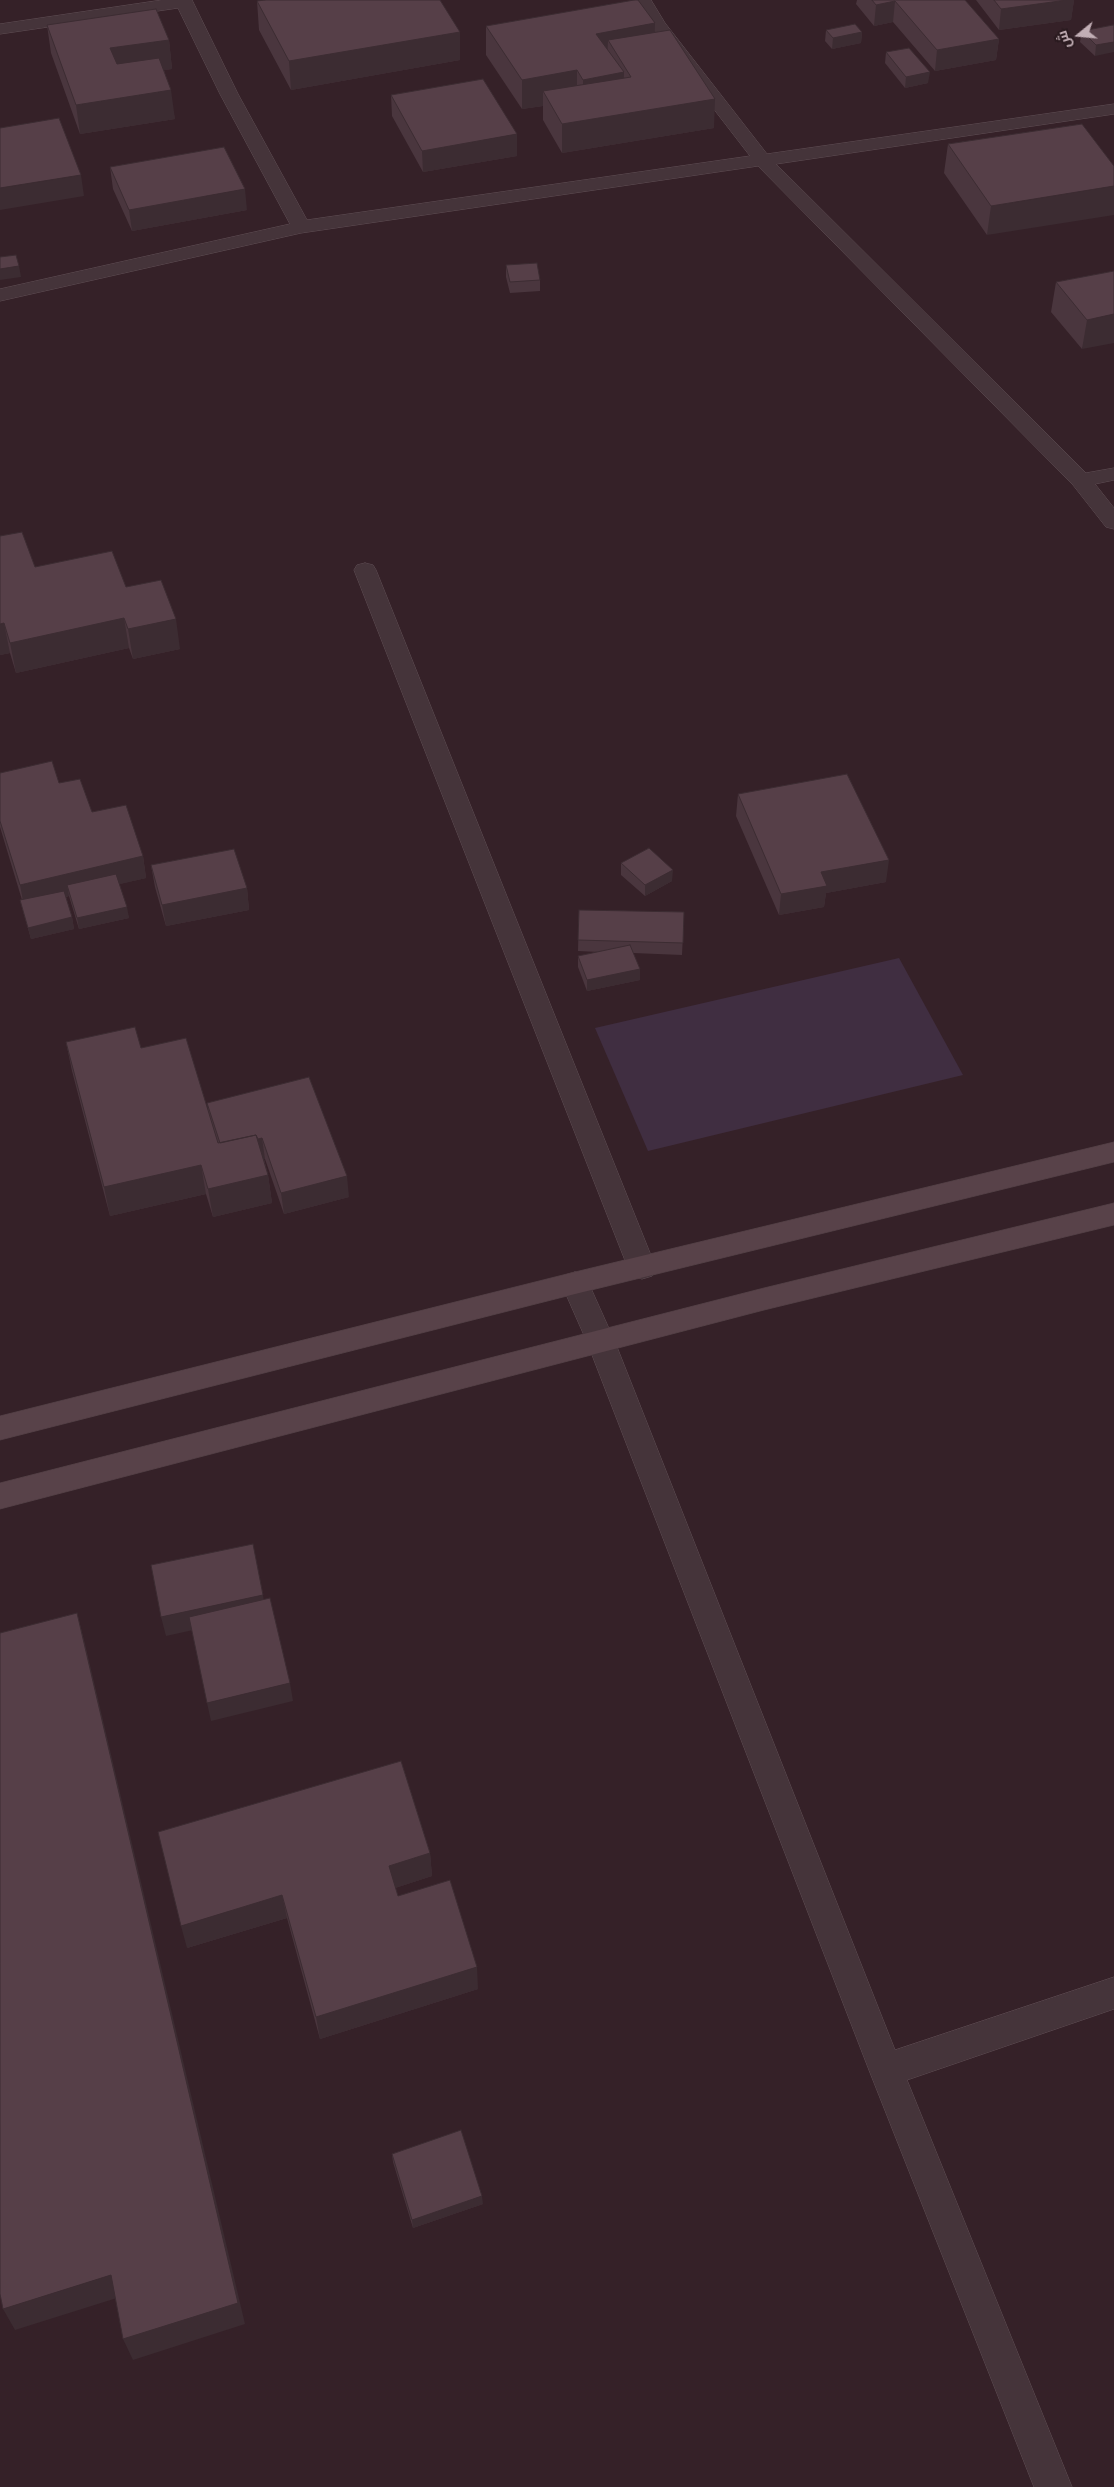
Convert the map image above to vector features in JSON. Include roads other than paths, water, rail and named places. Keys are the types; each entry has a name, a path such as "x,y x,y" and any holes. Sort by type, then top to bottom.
{"main road":[{"path":"0,1428 575,1283 1114,1152"},
{"path":"0,1496 764,1299 1114,1214"}],"street":[{"path":"642,0 658,25 763,161 1081,480 1114,522"},
{"path":"0,29 183,1 229,94 300,227"},
{"path":"0,295 300,227 1114,109"},
{"path":"1081,480 1114,474"},
{"path":"365,570 642,1268"},
{"path":"575,1283 601,1342 886,2070 1053,2487"},
{"path":"886,2070 1114,1994"}]}
